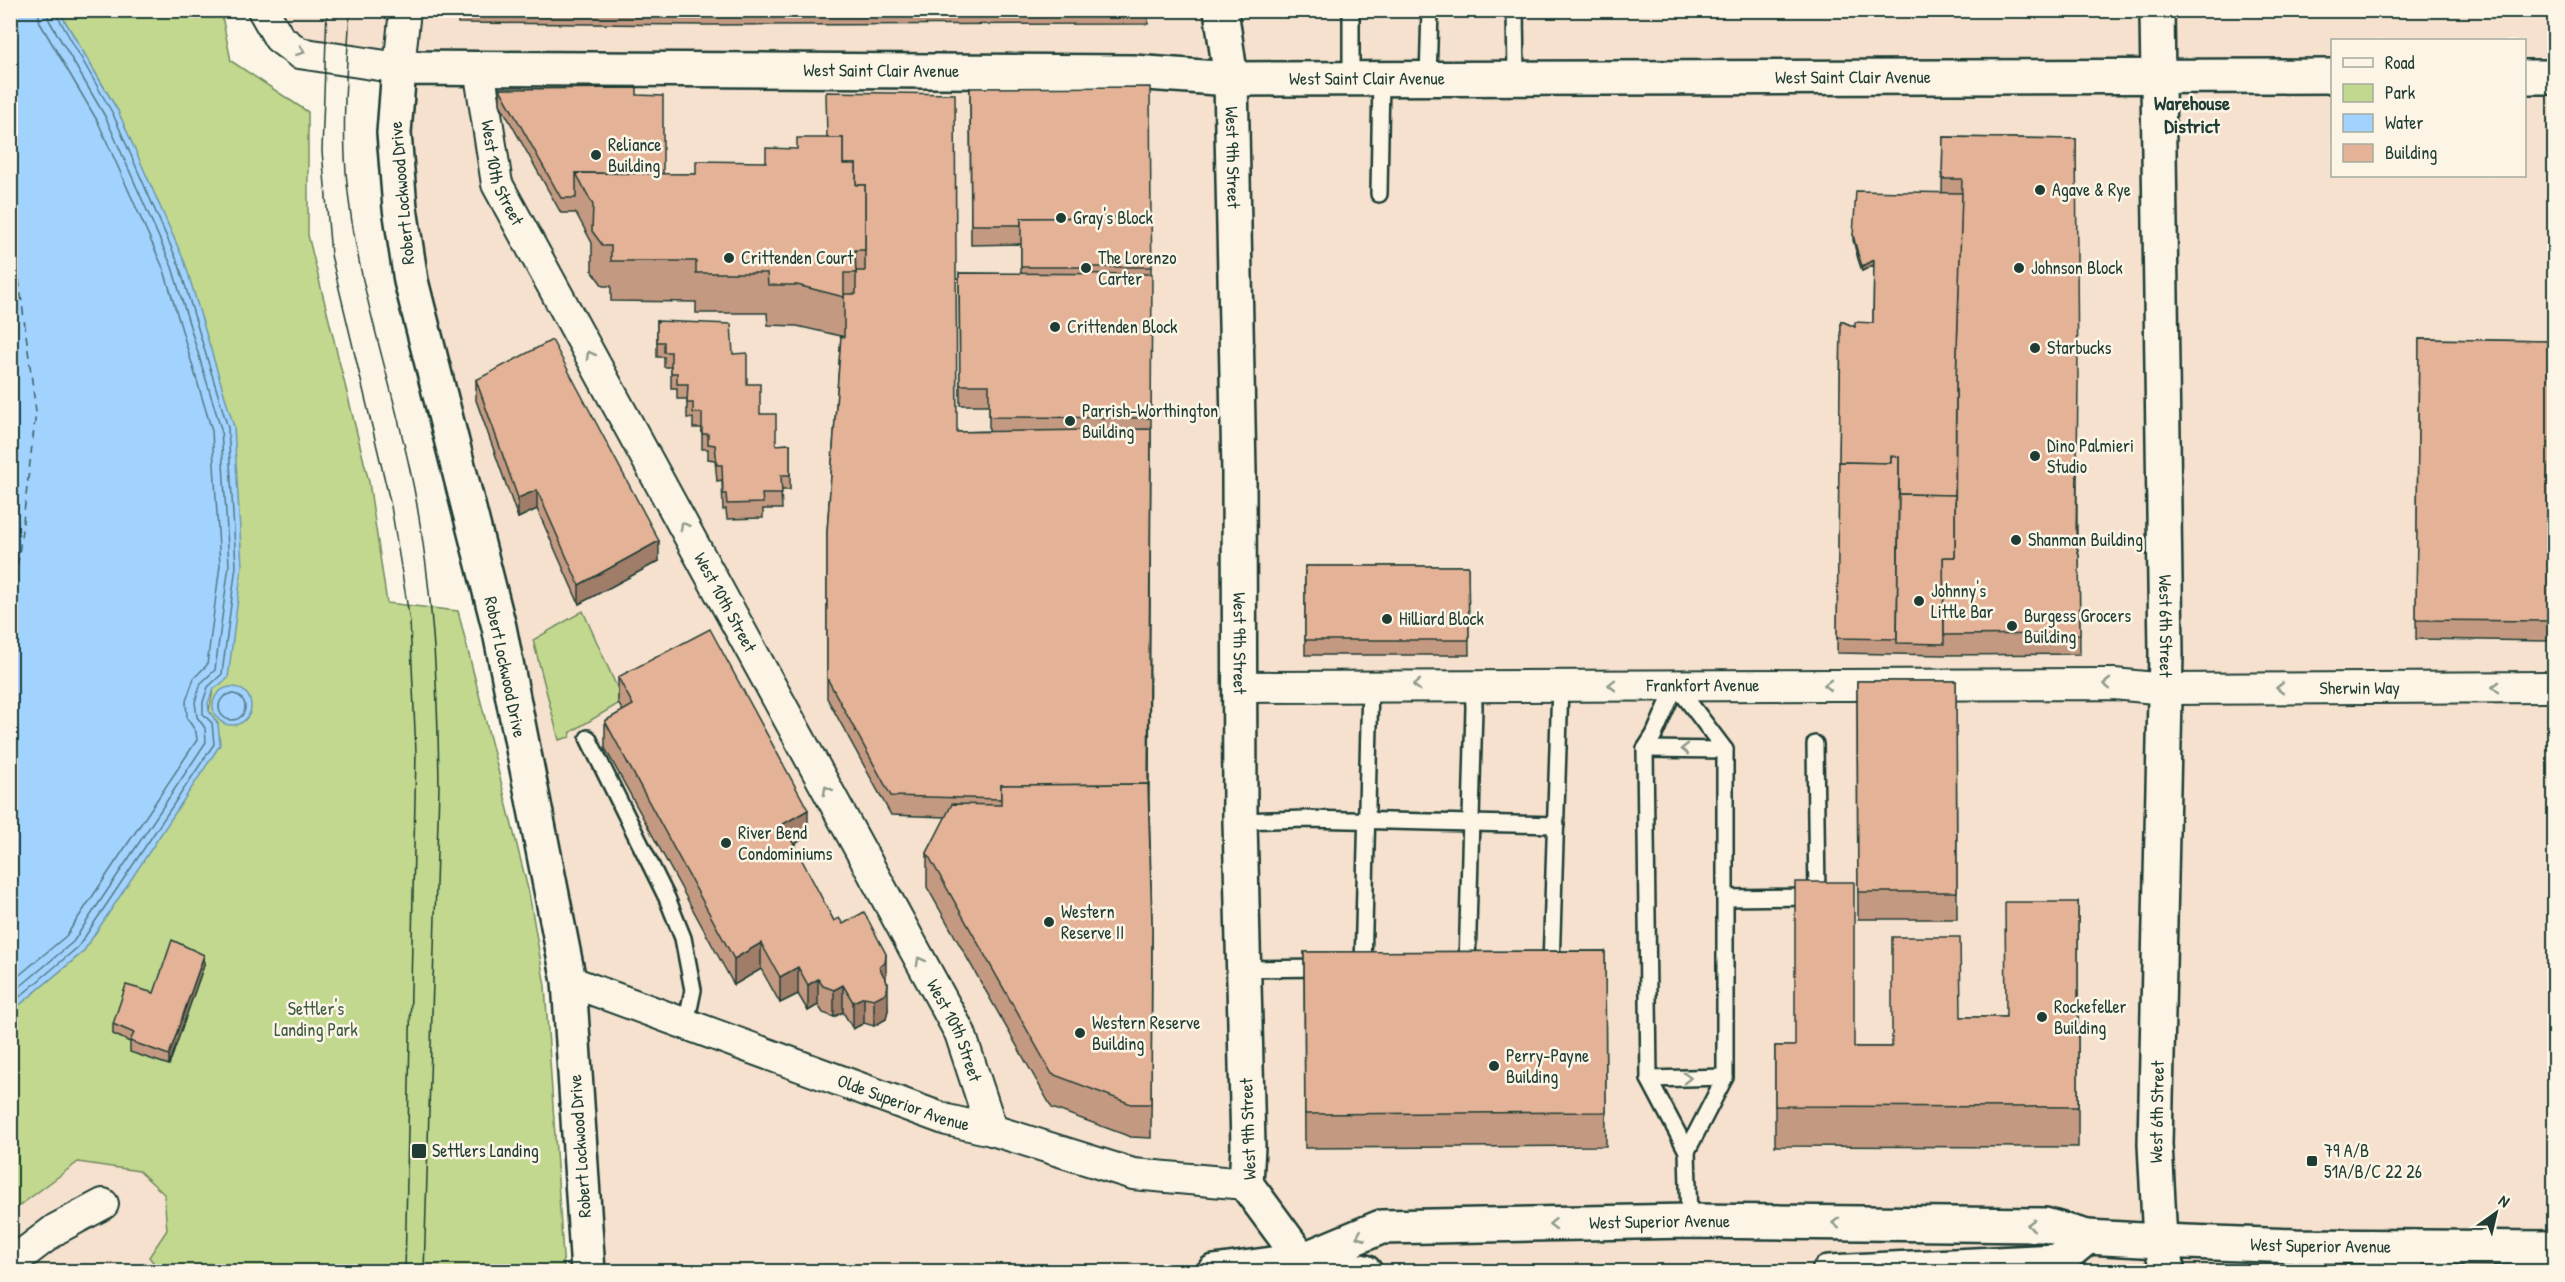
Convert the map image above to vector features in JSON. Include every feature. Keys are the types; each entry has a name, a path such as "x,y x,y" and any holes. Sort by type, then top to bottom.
{"street":[{"path":"263,10 279,38 299,52 399,68 405,10"},
{"name":"West 9th Street","path":"1221,10 1231,79 1246,1184 1309,1266"},
{"name":"West 6th Street","path":"2157,10 2165,689 2155,1144 2164,1256"},
{"name":"West Saint Clair Avenue","path":"399,68 1133,72 1231,79 2331,76"},
{"name":"Robert Lockwood Drive","path":"399,68 394,126 400,208 411,281 498,627 569,981 588,1272"},
{"name":"West 10th Street","path":"479,68 497,184 960,1033 992,1130"},
{"path":"2526,77 2554,77"},
{"name":"Frankfort Avenue","path":"1241,687 2114,684 2165,689"},
{"name":"Sherwin Way","path":"2165,689 2554,687"},
{"name":"Olde Superior Avenue","path":"569,981 947,1120 992,1130 1133,1174 1246,1184"},
{"path":"10,1264 56,1229 103,1204"},
{"name":"West Superior Avenue","path":"1309,1266 1381,1227 1689,1221 2045,1225 2164,1256 2296,1246 2407,1259 2554,1248"},
{"path":"1829,1272 2058,1261 2087,1237"},
{"path":"1214,1272 1309,1266 1365,1272"}],"lane":[{"path":"1351,10 1366,78 1379,194"},
{"path":"1428,78 1430,10"},
{"path":"1515,10 1516,77"},
{"path":"1244,969 1358,968 1367,821 1370,685"},
{"path":"1466,967 1473,685"},
{"path":"1530,966 1551,966 1560,685"},
{"path":"1687,1151 1725,1077 1725,750 1676,685 1654,735 1645,749 1648,1079 1687,1151 1689,1221"},
{"path":"588,738 667,898 683,938 693,990 686,1024"},
{"path":"1725,898 1816,897 1815,744"},
{"path":"1645,749 1725,750"},
{"path":"1240,820 1556,825"},
{"path":"1648,1079 1725,1077"}],"shaded area":[{"path":"263,11 2554,11 2554,1271 588,1271 569,981 411,281 399,68 324,57"},
{"path":"78,1162 139,1171 164,1194 167,1230 149,1257 160,1271 11,1272 11,1212"}],"green space":[{"name":"Settler's Landing Park","path":"59,11 221,11 231,61 308,112 308,235 369,482 387,603 458,611 529,893 545,986 564,1271 160,1271 149,1257 167,1230 164,1194 139,1171 78,1162 11,1212 11,1012 83,952 218,724 209,711 213,690 118,111"},
{"path":"583,611 623,701 571,732 570,737 559,740 533,640"}],"water":[{"path":"10,11 59,11 118,111 185,263 234,427 242,566 228,678 213,690 208,703 209,711 218,724 220,745 83,952 11,1012"},
{"path":"232,687 246,692 251,706 246,720 232,725 218,720 213,706 218,692"}],"building":[{"path":"1150,87 1151,217 1021,218 1021,225 971,225 970,88"},
{"name":"Reliance Building","path":"637,88 637,95 663,96 663,174 576,173 576,198 561,198 500,89"},
{"path":"826,92 955,94 957,432 1151,429 1148,796 1148,784 1001,785 1001,799 891,796 827,678 827,532 841,336 844,337 844,294 856,294 856,271 865,271 865,185 856,185 856,164 843,164 843,138 827,138"},
{"path":"1943,137 2076,139 2078,383 2076,544 2079,556 2080,634 1944,635 1943,557 1955,557 1956,382 1962,179 1942,179"},
{"name":"Crittenden Court","path":"797,138 843,138 843,164 856,164 856,185 865,185 865,250 855,250 856,273 844,273 844,297 797,285 768,285 767,273 696,273 696,261 611,261 611,246 603,246 592,231 593,205 576,173 696,174 696,161 766,162 766,148 797,149"},
{"path":"1856,191 1962,193 1955,495 1899,494 1899,457 1891,456 1891,463 1839,462 1841,321 1855,327 1855,322 1873,323 1874,260 1862,266 1853,235"},
{"path":"1151,217 1152,267 1021,267 1021,218"},
{"path":"959,273 1152,274 1151,418 989,417 989,385 960,385"},
{"path":"657,321 731,324 733,354 747,353 747,384 760,384 760,414 776,414 776,445 790,444 790,475 781,475 782,494 762,494 763,503 727,504 726,494 723,494 722,465 717,465 715,445 708,444 708,434 702,434 702,413 693,413 693,403 687,403 688,384 677,384 677,373 671,373 671,352 664,352 664,342 657,342"},
{"path":"2419,339 2554,341 2554,621 2416,620"},
{"path":"552,340 659,541 579,585 537,490 518,498 476,380"},
{"path":"1891,456 1899,457 1897,639 1837,638 1839,462 1891,463"},
{"path":"1899,494 1955,495 1955,557 1943,557 1944,644 1897,643"},
{"name":"Hilliard Block","path":"1305,566 1468,566 1469,640 1305,640"},
{"name":"River Bend Condominiums","path":"710,629 808,810 783,824 834,921 839,918 843,924 864,912 886,954 885,963 879,967 888,984 886,993 874,999 864,997 853,1002 843,985 834,990 823,986 818,979 808,985 798,967 780,977 761,943 734,959 605,721 633,705 618,677"},
{"path":"1857,681 1956,681 1957,892 1858,892"},
{"path":"1148,784 1152,924 1151,1104 1131,1104 1052,1074 927,853 952,804 1001,805 1001,785"},
{"name":"Rockefeller Building","path":"1795,882 1854,882 1854,1047 1892,1047 1892,937 1960,937 1961,1017 2006,1017 2005,902 2078,902 2078,1107 1775,1106 1775,1046 1795,1046"},
{"path":"172,940 204,955 169,1055 130,1041 134,1033 113,1024 126,985 154,993"},
{"path":"1605,951 1606,1112 1305,1114 1304,952"}],"ferry route":[{"path":"10,210 36,412 17,571 10,593"}],"tram line":[{"path":"327,10 322,151 331,255 391,506 410,622 416,753 405,1272"},
{"path":"350,10 345,97 345,162 352,222 367,299 414,489 426,563 436,675 439,788 424,1272"}],"place":[{"name":"Reliance Building","path":"596,155"},
{"name":"Agave & Rye","path":"2040,190"},
{"name":"Gray's Block","path":"1061,218"},
{"name":"Crittenden Court","path":"729,258"},
{"name":"The Lorenzo Carter","path":"1086,268"},
{"name":"Johnson Block","path":"2019,268"},
{"name":"Crittenden Block","path":"1055,327"},
{"name":"Starbucks","path":"2035,348"},
{"name":"Parrish-Worthington Building","path":"1070,421"},
{"name":"Dino Palmieri Studio","path":"2035,456"},
{"name":"Shanman Building","path":"2016,540"},
{"name":"Johnny's Little Bar","path":"1919,601"},
{"name":"Hilliard Block","path":"1387,619"},
{"name":"Burgess Grocers Building","path":"2012,626"},
{"name":"River Bend Condominiums","path":"726,843"},
{"name":"Western Reserve II","path":"1049,922"},
{"name":"Rockefeller Building","path":"2042,1017"},
{"name":"Western Reserve Building","path":"1080,1033"},
{"name":"Perry-Payne Building","path":"1494,1066"},
{"name":"Settlers Landing","path":"419,1151"},
{"name":"79 A/B 51A/B/C 22 26","path":"2312,1161"}],"district":[{"name":"Warehouse District","path":"2192,114"}]}
